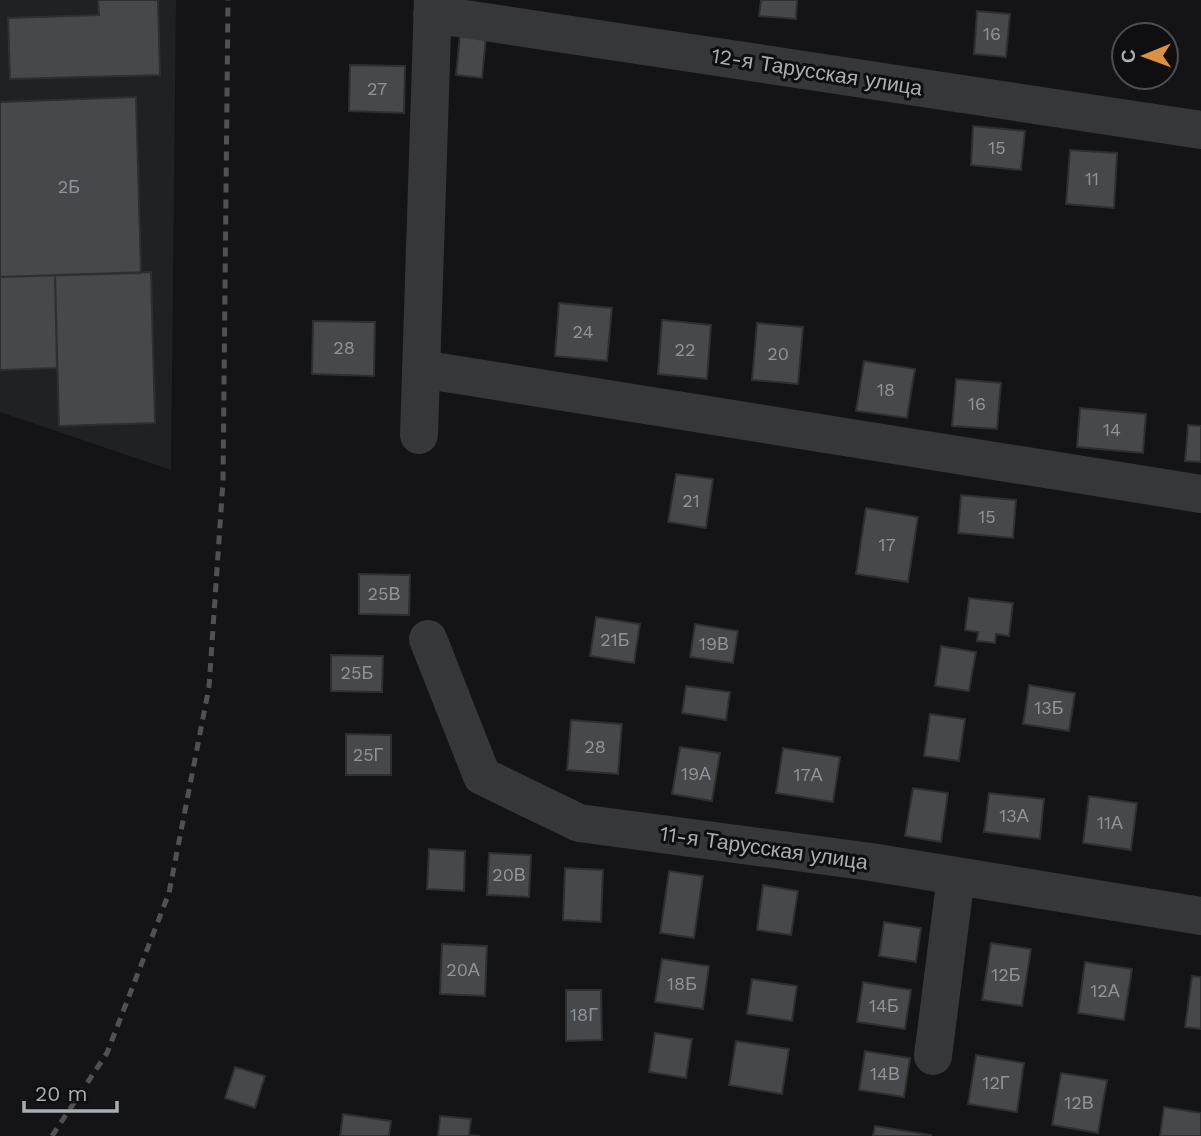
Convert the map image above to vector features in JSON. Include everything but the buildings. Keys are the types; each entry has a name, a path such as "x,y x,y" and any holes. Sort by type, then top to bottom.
{"street":[{"name":"12-я Тарусская улица","path":"432,7 1201,130"},
{"path":"419,435 432,7"},
{"path":"421,369 1201,494"},
{"name":"11-я Тарусская улица","path":"428,639 482,776 579,823 871,862 1201,916"},
{"path":"933,1056 956,876"}],"shaded area":[{"path":"0,0 176,0 171,470 0,412"}],"railway":[{"path":"52,1136 107,1053 169,893 209,687 223,481 228,0"}]}
